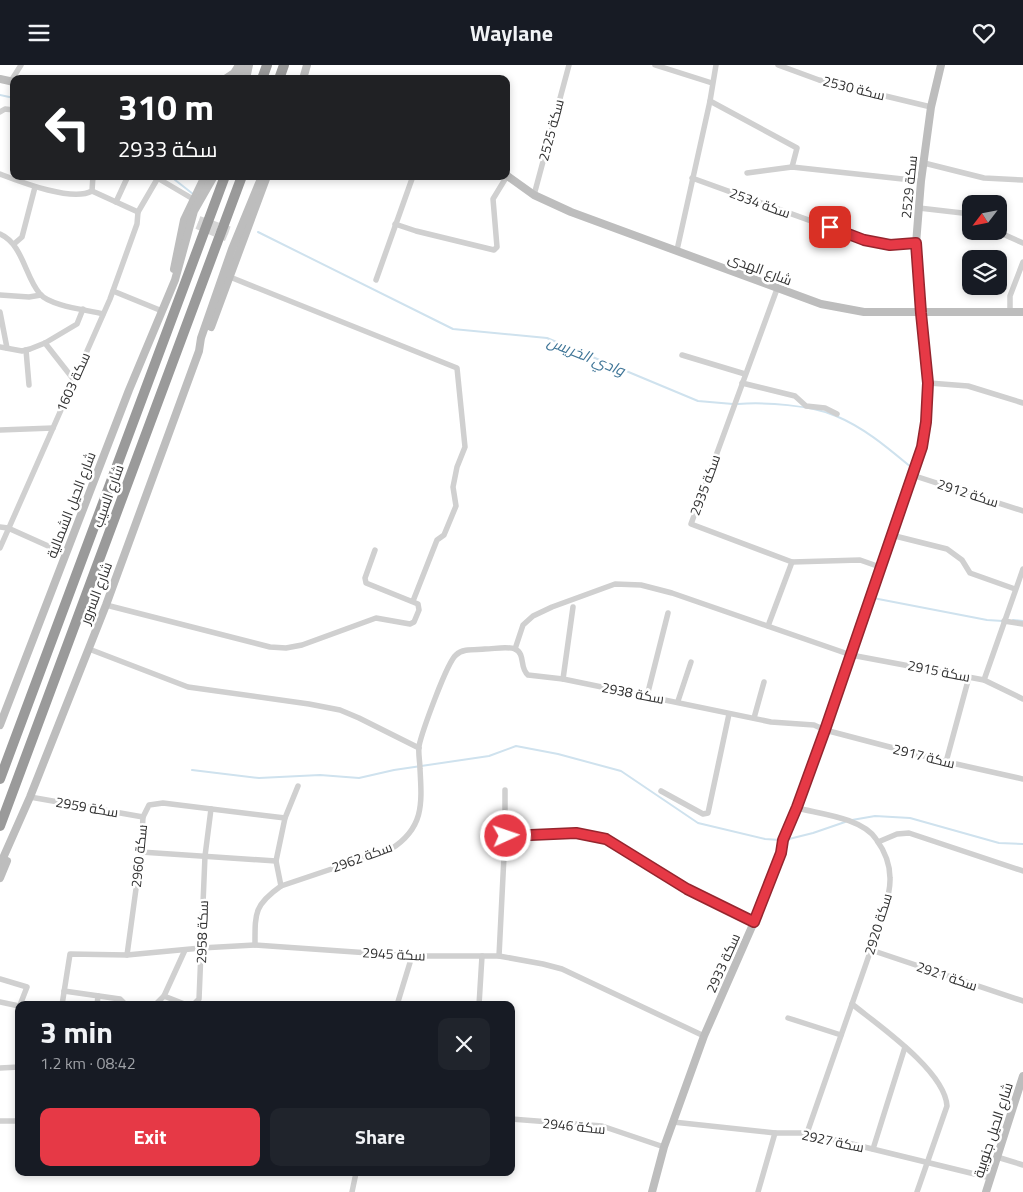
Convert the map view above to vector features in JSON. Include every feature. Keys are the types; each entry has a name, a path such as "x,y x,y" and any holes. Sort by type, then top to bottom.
{"highway":[{"name":"شارع السيب","path":"0,779 224,180"},
{"name":"شارع السيب","path":"0,826 241,180"}],"street":[{"path":"231,75 241,65"},
{"name":"سكة 2525","path":"534,195 569,65"},
{"path":"655,65 712,83"},
{"path":"677,250 710,101 716,65"},
{"name":"سكة 2530","path":"778,65 819,80 932,107"},
{"name":"سكة 2529","path":"921,313 916,243 921,181 932,107 941,65"},
{"path":"710,101 797,148 792,167"},
{"path":"924,163 984,178 1023,180"},
{"path":"747,173 792,167 921,181"},
{"name":"شارع الهدى","path":"510,178 534,195 571,212 821,304 864,312 1023,312"},
{"name":"سكة 2534","path":"692,178 864,240 890,245 916,243"},
{"path":"16,180 35,187 75,194 86,194 92,191"},
{"path":"92,180 92,191"},
{"path":"116,202 126,180"},
{"name":"سكة 1603","path":"0,548 113,291 137,224 138,212 155,180"},
{"path":"162,180 193,199"},
{"name":"شارع الحيل الشمالية","path":"191,220 193,199 203,180"},
{"name":"شارع الحيل الشمالية","path":"0,725 129,391 162,311 191,220 212,180"},
{"name":"شارع السرور","path":"199,351 201,338 237,237 260,180"},
{"name":"شارع السرور","path":"0,865 30,797 89,649 199,351 230,277 237,237 265,180"},
{"path":"376,280 412,180"},
{"path":"396,224 416,231 494,250 496,247 493,199 505,180"},
{"path":"14,244 22,237 35,187"},
{"path":"92,191 138,212"},
{"path":"919,208 962,213"},
{"path":"0,234 14,244 40,295 50,300 103,314"},
{"path":"1008,236 1023,243"},
{"path":"1010,312 1010,296 1023,262"},
{"path":"230,277 457,368 466,447 457,467 454,487 456,506 444,535 437,540 413,601"},
{"name":"سكة 2935","path":"777,289 691,524 792,562 860,560 880,567"},
{"path":"113,291 162,311"},
{"path":"0,295 29,297 40,295"},
{"path":"0,347 26,350 45,343 77,323 83,309"},
{"path":"0,312 7,348"},
{"name":"سكة 2933","path":"652,1192 664,1147 704,1036 754,922 781,853 783,840 825,730 922,447 926,422 928,383 921,313"},
{"path":"45,343 74,380"},
{"path":"26,350 29,385"},
{"path":"682,355 746,374"},
{"path":"742,383 795,396 806,406 825,408 837,414"},
{"path":"928,383 968,386 1023,403"},
{"path":"0,430 53,428"},
{"name":"سكة 2912","path":"912,475 1023,511"},
{"path":"0,527 8,528 66,554"},
{"path":"891,535 947,549 962,560 970,573 1015,589"},
{"path":"106,605 270,647 286,648 302,645 376,618 410,624 414,622 419,610 418,604 366,583 365,578 375,550"},
{"path":"768,626 792,562"},
{"path":"984,680 1023,569"},
{"name":"سكة 2915","path":"516,649 523,625 533,617 552,607 615,584 641,585 672,593 851,655 984,680 1023,699"},
{"path":"564,679 574,607"},
{"path":"647,696 668,613"},
{"path":"1004,621 1023,624"},
{"path":"89,649 188,687 340,710 359,717 419,748"},
{"name":"سكة 2938","path":"516,649 521,655 522,668 528,675 564,679 678,701 728,714 780,723 814,725 825,730"},
{"name":"سكة 2962","path":"255,945 255,924 258,908 269,894 281,886 391,849 410,833 420,811 419,748 447,668 457,653 472,650 516,649"},
{"path":"678,701 691,662"},
{"path":"946,762 969,677"},
{"path":"754,718 764,682"},
{"path":"662,791 703,814 708,813 728,714"},
{"name":"سكة 2917","path":"825,730 946,762 1023,779"},
{"path":"281,886 276,861 285,818 298,786"},
{"path":"499,956 506,836 505,791"},
{"name":"سكة 2959","path":"30,797 143,817"},
{"name":"سكة 2960","path":"127,955 141,852 143,817 148,805 163,803 285,818"},
{"name":"سكة 2920","path":"797,807 855,823 871,833 886,857 890,878 887,898 871,950 807,1133"},
{"name":"سكة 2958","path":"197,1001 199,999 205,856 211,809"},
{"path":"506,836 576,833 606,839 687,889 754,922"},
{"path":"878,842 897,833 909,833 1023,871"},
{"name":"شارع السرور","path":"0,878 9,854 11,842"},
{"path":"141,852 276,861"},
{"name":"سكة 2945","path":"64,991 70,953 127,955 255,945 412,956 499,956 543,963 562,969 704,1036"},
{"path":"159,1001 164,996 185,950"},
{"name":"سكة 2921","path":"871,950 1023,1001"},
{"path":"399,1001 412,956"},
{"path":"479,1001 482,956"},
{"path":"0,979 27,987 21,1001"},
{"path":"63,1001 64,991 120,999 122,1001"},
{"path":"97,1001 98,996"},
{"path":"164,996 177,1001"},
{"path":"0,1002 15,1005"},
{"path":"852,1004 922,1063 933,1075 947,1098 948,1106 917,1192"},
{"path":"788,1018 841,1035"},
{"path":"873,1149 905,1047"},
{"path":"0,1068 15,1067"},
{"name":"شارع الحيل جنوبية","path":"986,1192 1020,1097 1023,1077"},
{"name":"سكة 2946","path":"515,1119 602,1126 664,1147"},
{"path":"0,1121 15,1121"},
{"name":"سكة 2927","path":"673,1122 775,1133 807,1133 991,1178"},
{"path":"758,1192 775,1133"},
{"path":"997,1157 1023,1165"},
{"path":"352,1192 355,1176"}],"waterway":[{"name":"وادي الخريس","path":"0,95 10,97"},
{"name":"وادي الخريس","path":"175,180 193,194"},
{"name":"وادي الخريس","path":"258,232 453,329 547,338 698,401 733,404"},
{"name":"وادي الخريس","path":"738,404 788,405 826,412 847,421 867,433 912,468"},
{"path":"873,598 987,620 1003,621"},
{"path":"1013,620 1023,621"},
{"path":"192,770 259,778 320,775 359,778 394,770 489,756 516,746 558,754 621,771 698,823 765,839 780,840"},
{"path":"852,820 875,816 910,818 999,843 1023,844"},
{"path":"785,840 845,822"}],"tunnel":[{"path":"199,220 231,231"},
{"path":"197,225 228,238"}],"route":[{"path":"506,836 576,833 606,839 687,889 754,922 781,853 783,840 806,784 851,655 922,447 926,422 928,383 916,243 890,245 864,240 830,227"}]}
